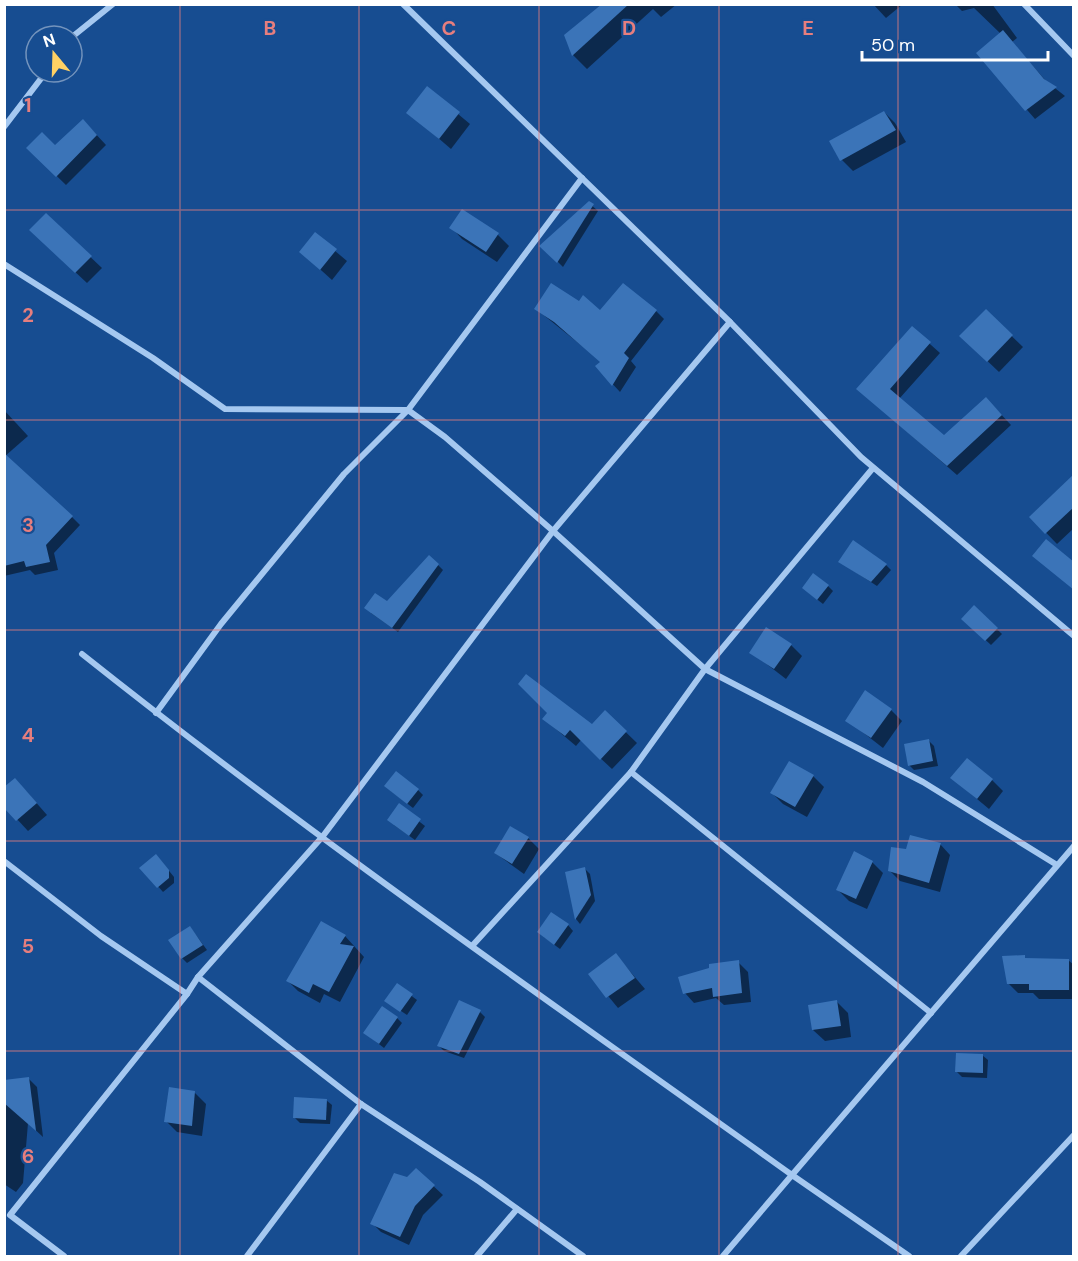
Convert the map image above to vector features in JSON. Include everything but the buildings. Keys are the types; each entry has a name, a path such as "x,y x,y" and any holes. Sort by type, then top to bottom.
{"street":[{"path":"84,27 113,4"},
{"path":"403,4 730,322 873,468 1074,636"},
{"path":"1024,4 1074,56"},
{"path":"4,127 37,84"},
{"path":"156,713 221,624 344,474 408,410 582,178"},
{"path":"4,264 153,358 225,409 408,410 445,437 553,531 705,669 923,782 1057,865"},
{"path":"64,1257 7,1214 187,994 198,977 323,836 553,531 730,322"},
{"path":"472,946 630,772 705,669 873,468"},
{"path":"82,654 156,713 472,946 909,1257"},
{"path":"630,772 930,1013"},
{"path":"723,1257 1074,846"},
{"path":"4,861 101,936 187,994"},
{"path":"198,977 361,1104 583,1257"},
{"path":"247,1257 361,1104"},
{"path":"961,1257 1074,1135"},
{"path":"477,1257 516,1209"}]}
